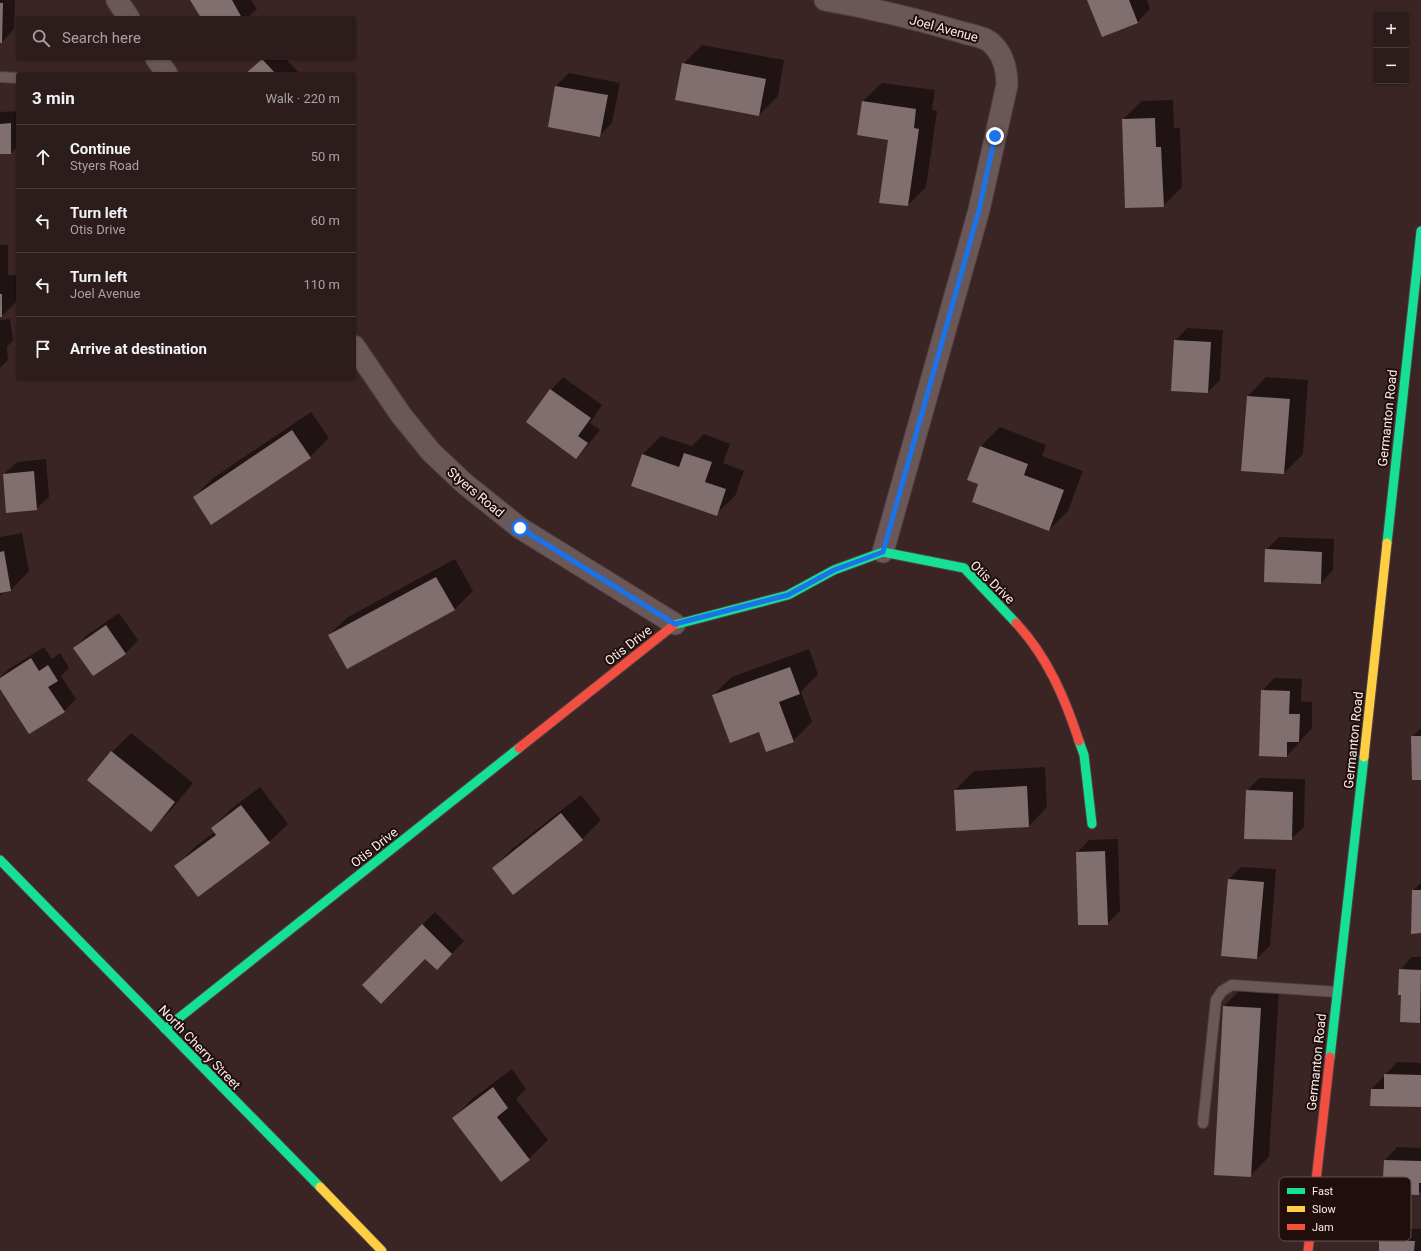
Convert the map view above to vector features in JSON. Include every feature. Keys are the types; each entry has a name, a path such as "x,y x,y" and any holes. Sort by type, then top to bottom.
{"street":[{"path":"116,0 128,16"},
{"name":"Joel Avenue","path":"825,0 933,24 988,40 997,48 1007,73 1007,85 979,210 883,552"},
{"path":"157,60 166,72"},
{"name":"Germanton Road","path":"1316,1177 1366,743 1421,231"},
{"name":"Styers Road","path":"356,349 401,415 431,452 465,484 520,528 675,624"},
{"name":"Otis Drive","path":"165,1029 675,624 788,595 834,570 883,552 964,568 1025,633 1052,673 1072,719 1084,755 1092,824"},
{"name":"North Cherry Street","path":"0,860 382,1251"},
{"name":"Germanton Road","path":"1308,1251 1309,1241"}],"lane":[{"path":"0,77 16,78"},
{"path":"1204,1124 1216,1000 1222,991 1232,985 1337,992"}],"building":[{"path":"190,0 232,0 241,16 200,16"},
{"path":"1087,0 1129,0 1138,23 1102,37"},
{"path":"0,3 3,3 2,43 0,43"},
{"path":"261,60 263,60 274,72 247,72"},
{"path":"682,63 766,79 759,116 675,100"},
{"path":"555,86 608,95 600,137 548,127"},
{"path":"862,101 916,109 914,128 919,129 908,206 879,203 888,140 857,135"},
{"path":"1155,118 1156,147 1161,147 1164,207 1125,208 1122,119"},
{"path":"11,123 11,154 0,154 0,124"},
{"path":"0,294 2,294 2,317 0,317"},
{"path":"1174,340 1211,342 1208,393 1171,391"},
{"path":"550,389 591,418 578,436 588,443 576,459 526,422"},
{"path":"1247,396 1290,399 1284,474 1241,471"},
{"path":"292,430 311,458 211,525 193,497"},
{"path":"980,446 1028,464 1024,475 1064,490 1049,531 972,502 978,484 967,480"},
{"path":"684,453 712,462 705,482 726,489 717,516 631,486 642,454 679,467"},
{"path":"34,471 37,510 6,513 3,474"},
{"path":"1265,549 1322,552 1321,584 1264,582"},
{"path":"4,551 11,591 0,593 0,552"},
{"path":"436,577 455,610 347,669 328,635"},
{"path":"106,625 126,654 93,676 73,648"},
{"path":"31,658 39,671 48,665 58,681 48,687 65,712 29,734 0,689 0,678"},
{"path":"790,667 800,694 779,702 794,742 766,752 759,732 730,743 712,695"},
{"path":"1261,690 1290,691 1289,714 1300,714 1299,742 1287,742 1287,757 1259,756"},
{"path":"1411,736 1421,736 1421,780 1412,780"},
{"path":"111,751 175,802 151,832 87,780"},
{"path":"1027,786 1029,827 956,831 954,790"},
{"path":"1246,790 1293,792 1292,840 1244,839"},
{"path":"241,805 270,843 198,897 174,866 216,835 211,828"},
{"path":"561,813 583,840 513,895 492,868"},
{"path":"1105,851 1108,925 1078,925 1076,852"},
{"path":"1228,879 1264,882 1257,959 1221,956"},
{"path":"1412,890 1421,890 1421,933 1411,934"},
{"path":"422,924 452,954 437,970 425,959 381,1004 362,985"},
{"path":"1399,969 1421,970 1420,1023 1400,1022 1401,995 1398,995"},
{"path":"1223,1006 1261,1008 1251,1177 1214,1175"},
{"path":"1384,1074 1421,1075 1421,1107 1370,1106 1371,1089 1384,1089"},
{"path":"493,1087 508,1108 497,1117 530,1160 501,1182 452,1118"},
{"path":"1384,1160 1421,1161 1421,1183 1419,1183 1419,1195 1411,1195 1411,1177 1383,1177"},
{"path":"1379,1241 1415,1241 1414,1251 1379,1251"}],"traffic: fast":[{"path":"1387,543 1421,231"},
{"path":"674,625 788,595 834,570 883,552 964,568 1016,623"},
{"path":"1079,741 1084,755 1092,824"},
{"path":"165,1029 519,748"},
{"path":"1330,1057 1364,757"},
{"path":"0,860 320,1187"}],"traffic: slow":[{"path":"1364,757 1387,543"},
{"path":"320,1187 382,1251"}],"traffic: jam":[{"path":"1016,623 1037,649 1054,678 1068,709 1079,741"},
{"path":"519,748 674,625"},
{"path":"1316,1177 1330,1057"},
{"path":"1308,1251 1309,1241"}],"route":[{"path":"520,528 675,624 788,595 834,570 883,552 979,210 995,136"}]}
